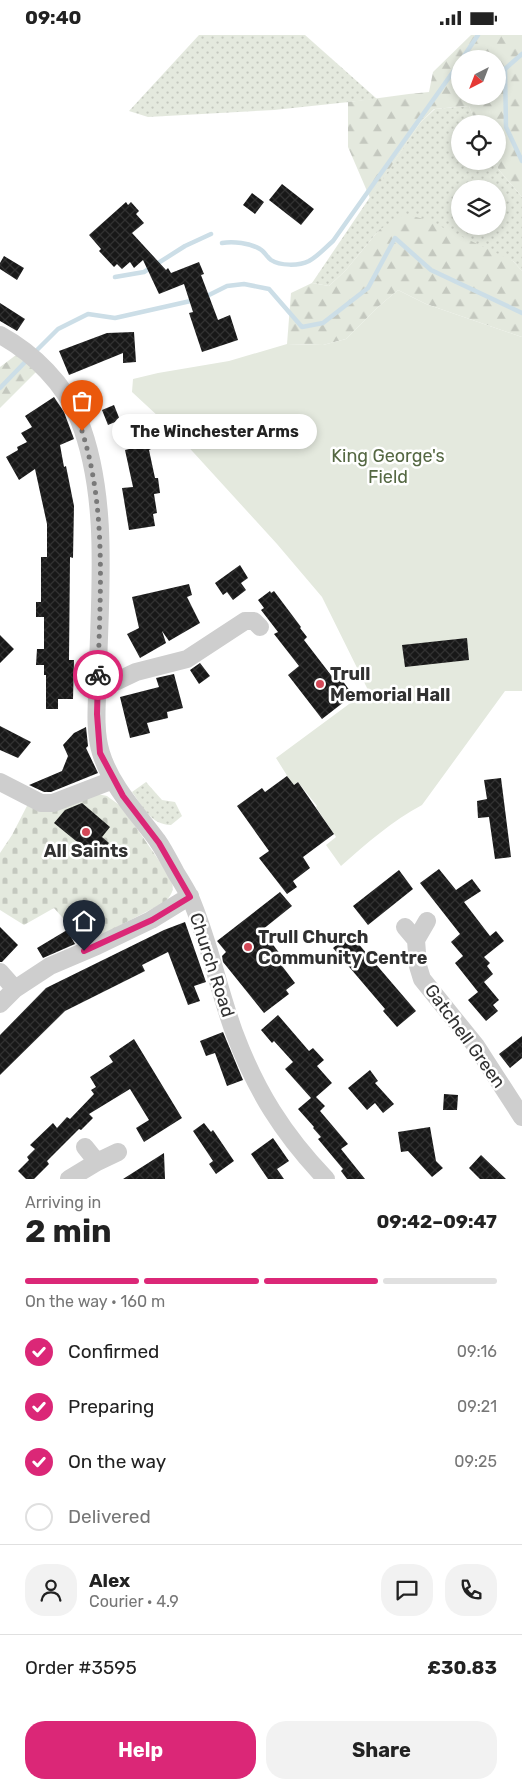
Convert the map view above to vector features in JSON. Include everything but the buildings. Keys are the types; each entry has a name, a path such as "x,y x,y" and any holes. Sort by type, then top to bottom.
{"street":[{"name":"Church Road","path":"0,335 24,350 40,364 67,398 79,420 90,457 100,543 101,592 97,714 100,753 113,780 159,843 190,897 248,1068 284,1131 326,1179"},
{"path":"98,682 115,681 136,672 187,659 245,621 254,621 260,627"},
{"path":"0,782 41,803 53,803 113,780"},
{"path":"0,1004 15,989 50,965 97,946 152,920 190,897"},
{"name":"Gatchell Green","path":"427,921 411,933 422,979 517,1098 522,1117"},
{"path":"0,972 15,989"},
{"path":"85,1147 97,1162"},
{"path":"69,1179 118,1152"}],"green space":[{"path":"199,35 305,35 377,99 274,110 148,117 129,111"},
{"path":"471,35 522,35 522,197 499,170 506,170 506,115 472,115 469,106 434,109 420,123 370,198 348,147 348,102 429,92 433,72 451,54 451,105 506,105 506,50 456,50"},
{"path":"469,106 472,115 451,115 451,170 499,170 522,197 522,271 513,261 379,230 346,270 329,286 312,283 420,123 435,109"},
{"path":"405,214 427,220 451,231 451,235 458,235 513,261 522,271 522,337 426,304 398,290 346,339 323,345 287,344 291,293 312,283 329,286 346,270 379,230"},
{"name":"King George's Field","path":"398,290 426,304 522,337 522,691 505,691 422,805 390,825 341,866 326,845 336,837 317,806 298,782 293,785 276,758 368,690 322,597 277,544 173,430 132,392 133,379 229,361 287,344 323,345 346,339"},
{"path":"16,355 37,371 0,408 0,367"},
{"path":"146,782 162,800 175,802 182,816 171,825 158,822 148,814 132,792"},
{"path":"93,793 107,796 122,807 169,875 173,890 165,902 81,946 77,934 54,908 24,925 0,910 0,853 12,835 29,802"}],"waterway":[{"path":"468,50 478,35"},
{"path":"522,54 505,69 506,127 522,161"},
{"path":"222,243 236,242 251,245 261,250 271,260 290,265 300,264 315,257 333,241 451,75"},
{"path":"115,277 144,272 185,246 211,234"},
{"path":"205,297 227,286 244,284 269,289 302,327 323,323 368,288 395,238 431,270 522,313"},
{"path":"33,354 58,329 88,314 115,318 195,300"},
{"path":"0,388 28,359"}],"way so far":[{"path":"82,431 90,457 100,543 101,592 98,675"}],"place":[{"name":"The Winchester Arms","path":"82,431"},
{"name":"Trull Memorial Hall","path":"320,684"},
{"name":"All Saints","path":"86,832"},
{"name":"Trull Church Community Centre","path":"248,947"}],"route":[{"path":"84,951 152,920 190,897 159,843 113,780 100,753 97,714 98,675"}]}
